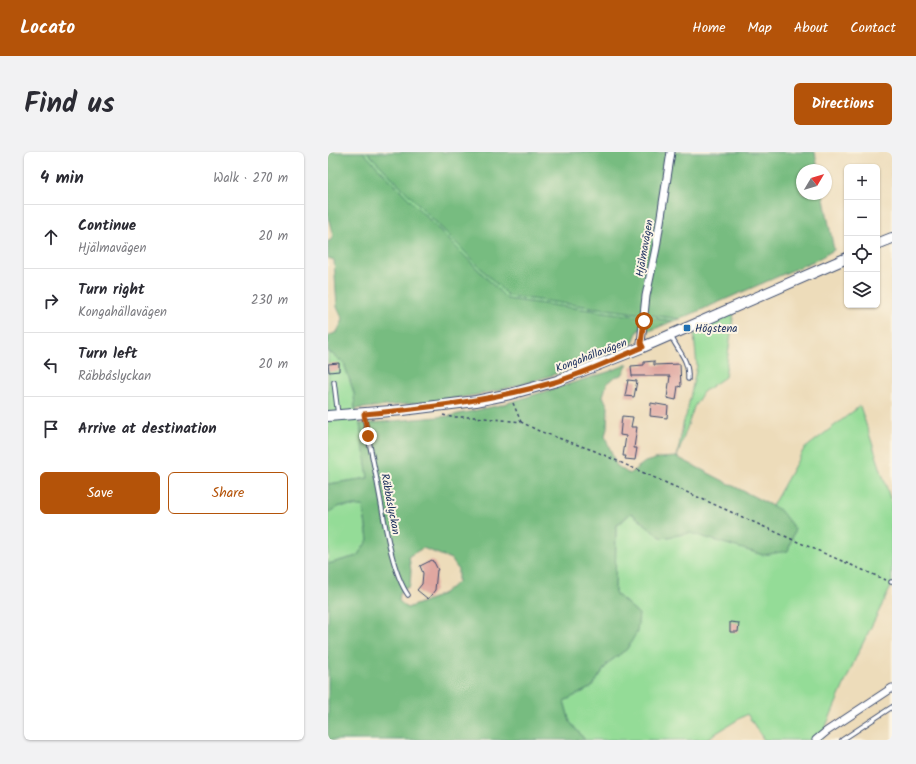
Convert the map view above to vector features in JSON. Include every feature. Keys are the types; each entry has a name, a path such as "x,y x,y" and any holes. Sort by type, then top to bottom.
{"street":[{"name":"Hjälmavägen","path":"643,347 641,343 646,296 656,248 671,152"},
{"path":"880,243 892,238"},
{"name":"Kongahällavägen","path":"333,416 438,406 510,394 557,381 643,347 844,259"},
{"path":"816,740 826,731 892,688"}],"lane":[{"path":"670,335 687,362 688,379"},
{"path":"333,416 334,382"},
{"name":"Räbbåslyckan","path":"364,414 389,544 399,579 408,595"},
{"path":"842,740 892,707"}],"path":[{"path":"510,394 521,422"},
{"path":"438,406 443,416 475,416 521,422 595,451 798,542 892,582"}],"green space":[{"path":"328,152 363,152 507,299 673,321 652,330 638,330 632,345 594,360 516,386 476,395 355,409 354,393 344,363 328,351 328,336 337,332 343,320 337,307 334,260 328,258 328,241 331,240 333,236 328,217"},
{"path":"363,152 367,152 508,296 680,319 673,321 507,299"},
{"path":"367,152 815,152 817,164 796,164 796,200 824,200 834,250 816,260 680,319 508,296"},
{"path":"734,311 725,377 703,392 694,407 677,457 697,366 694,335"},
{"path":"328,351 344,363 354,393 355,409 360,424 368,478 328,484"},
{"path":"628,364 622,375 614,377 607,383 603,396 608,407 605,436 616,465 629,474 645,462 659,458 677,457 780,510 795,529 788,551 763,555 690,533 662,538 631,513 616,526 615,593 639,614 637,632 627,649 608,663 592,687 564,701 570,722 585,740 328,740 328,564 357,556 368,540 363,506 340,506 328,513 328,484 368,478 360,424 449,416 501,405 608,372","holes":["423,548 451,559 458,569 458,582 444,593 407,608 399,601 400,592 410,586 411,571 409,556"]},
{"path":"860,406 892,504 892,585 857,655 820,740 764,740 747,714 705,740 585,740 570,722 564,701 592,687 608,663 627,649 639,614 615,593 616,527 631,513 662,538 690,532 763,555 780,510 772,506 804,449"},
{"path":"340,506 363,506 368,540 357,556 328,564 328,513"}],"building":[{"path":"654,361 654,365 680,364 681,387 678,386 676,400 667,398 670,376 632,376 631,366 644,365 644,362"},
{"path":"339,363 339,371 329,372 328,364"},
{"path":"628,380 637,381 634,397 625,396"},
{"path":"651,403 668,406 667,418 650,416"},
{"path":"622,416 633,417 631,427 637,427 634,448 637,448 635,460 625,459 626,456 623,456 626,436 620,435"},
{"path":"432,560 438,570 435,590 428,599 417,590 422,584 423,573 420,566"},
{"path":"730,622 739,623 738,632 730,632"}],"place":[{"name":"Högstena","path":"687,328"}],"route":[{"path":"368,436 364,414 476,401 510,394 557,381 613,360 643,347 641,343 644,321"}]}
